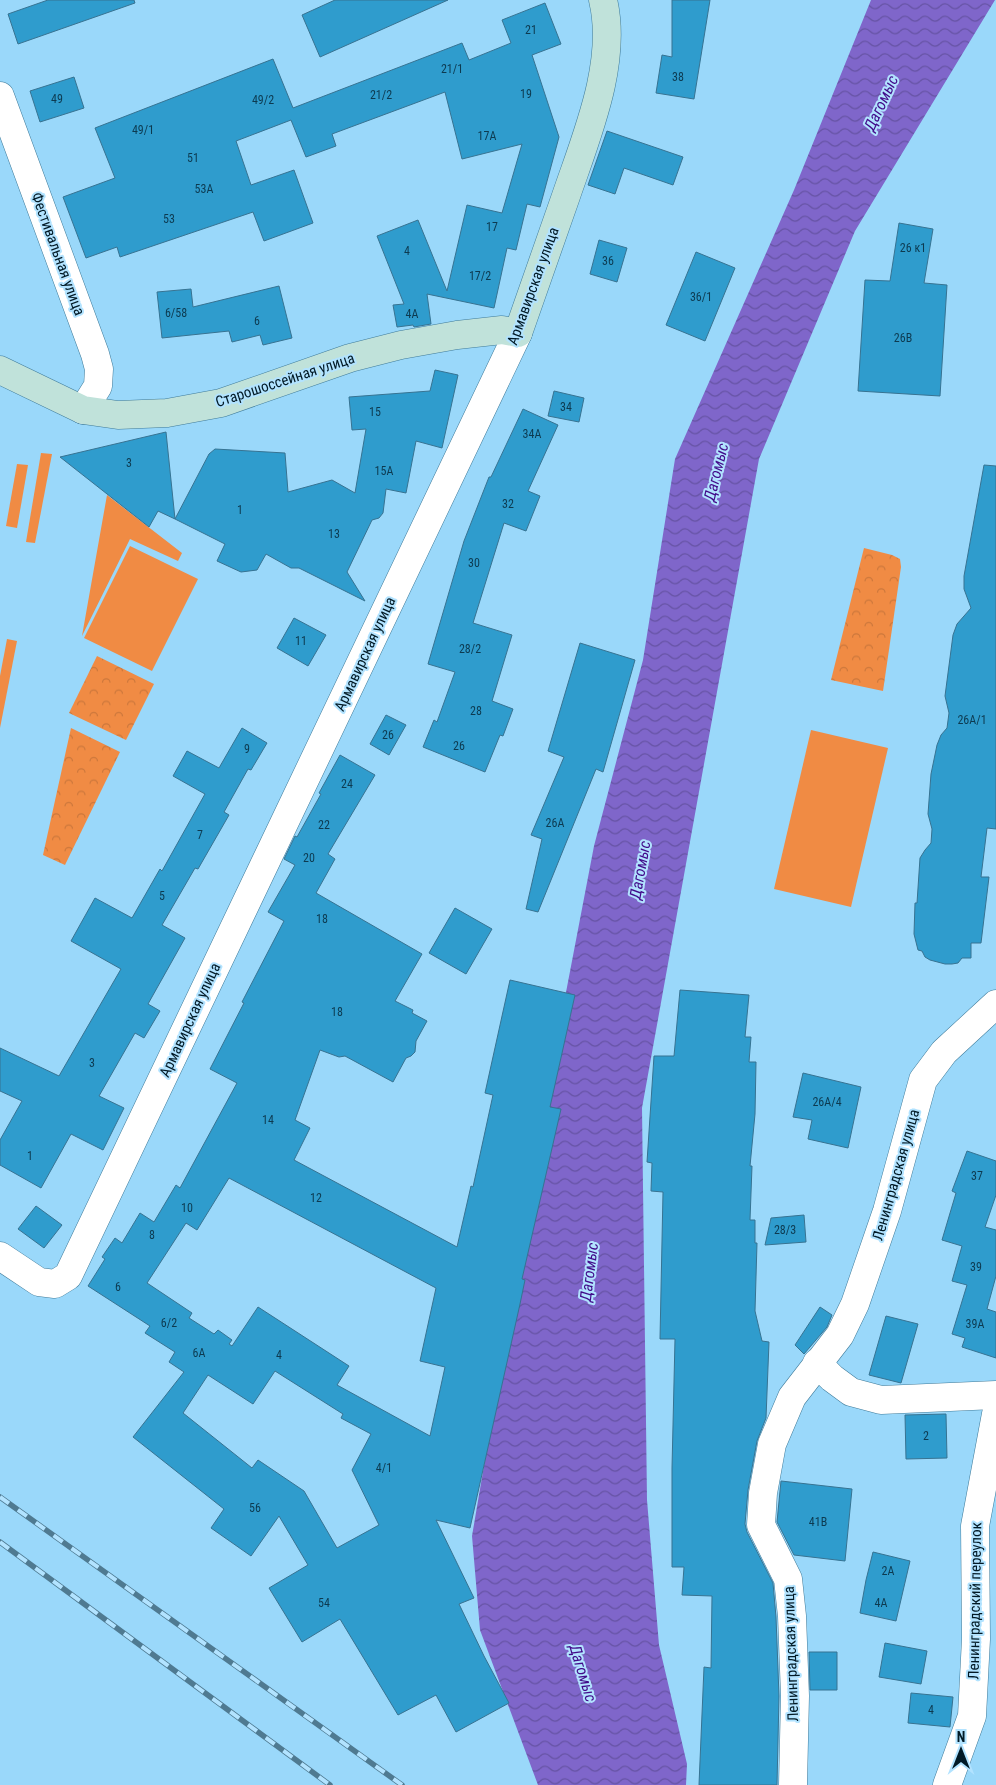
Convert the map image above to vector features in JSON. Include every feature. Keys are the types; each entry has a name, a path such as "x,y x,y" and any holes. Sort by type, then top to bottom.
{"street":[{"name":"Армавирская улица","path":"0,1256 39,1282 55,1284 68,1276 518,333 587,132 604,74 607,16 603,0"},
{"name":"Фестивальная улица","path":"0,96 95,354 98,368 98,386 83,410"},
{"name":"Старошоссейная улица","path":"0,370 83,410 118,415 167,413 221,403 350,358 401,345 457,335 502,330 518,333"},
{"name":"Ленинградская улица","path":"793,1785 795,1696 792,1616 788,1578 761,1525 763,1493 772,1444 792,1397 840,1335 855,1304 887,1211 923,1080 944,1052 996,1004"},
{"path":"817,1363 832,1378 851,1392 881,1400 996,1394"},
{"name":"Ленинградский переулок","path":"947,1785 972,1716 976,1639 975,1526 996,1414"}],"green space":[{"path":"41,453 52,454 35,543 26,542"},
{"path":"17,464 28,465 17,528 6,526"},
{"path":"107,495 182,553 178,561 130,539 82,636"},
{"path":"130,546 198,579 152,671 84,638"},
{"path":"864,548 900,559 901,567 883,691 831,680"},
{"path":"7,639 17,641 0,728 0,676"},
{"path":"97,656 154,684 126,740 69,713"},
{"path":"71,728 120,752 65,865 43,855"},
{"path":"811,730 888,748 851,907 774,889"}],"water":[{"name":"Дагомыс","path":"871,0 995,0 855,231 759,459 642,1108 647,1500 659,1645 687,1764 686,1785 538,1785 480,1630 472,1536 554,1055 594,846 643,660 675,459 794,190"}],"building":[{"path":"48,0 134,0 135,3 18,44 8,14"},
{"path":"335,0 448,0 320,57 302,15"},
{"path":"672,0 710,0 694,99 656,93 662,55 672,57"},
{"path":"545,3 561,44 532,55 559,137 540,207 527,204 516,250 507,248 494,308 427,294 431,324 397,327 393,305 404,304 377,236 418,220 447,291 467,205 502,213 522,144 462,159 445,92 332,134 336,146 306,157 291,120 236,141 251,185 294,170 313,223 264,241 253,212 120,257 117,247 86,258 63,197 115,178 95,128 273,59 293,108 462,43 469,60 511,43 502,20"},
{"path":"74,77 84,108 40,122 30,91"},
{"path":"607,131 683,157 673,185 624,168 615,194 588,185"},
{"path":"899,223 933,229 924,283 947,285 940,396 858,391 865,280 890,281"},
{"path":"599,240 627,248 617,282 590,274"},
{"path":"696,252 735,268 705,341 666,325"},
{"path":"279,286 292,338 263,345 260,335 232,342 229,331 162,338 157,292 191,289 193,307"},
{"path":"435,370 458,375 442,448 416,441 406,493 386,489 383,513 379,518 372,520 347,572 365,601 299,568 291,568 266,554 257,570 241,572 217,561 225,544 175,519 209,454 215,449 285,453 288,492 332,480 355,493 366,429 352,430 349,397 430,391"},
{"path":"554,391 584,398 579,422 548,416"},
{"path":"523,409 558,425 528,491 540,496 526,531 504,523 473,623 512,635 492,701 513,709 503,736 500,735 485,772 423,747 434,720 437,722 455,672 428,664 464,541 489,477 491,477"},
{"path":"166,432 175,519 158,511 149,527 60,457"},
{"path":"984,465 996,466 996,829 987,828 981,877 989,877 981,943 971,943 971,958 962,958 958,963 945,964 930,960 925,957 922,951 918,950 914,934 915,903 917,903 920,858 931,843 932,829 928,814 931,774 937,745 941,735 947,728 949,713 945,696 953,635 957,624 971,608 964,589 964,576"},
{"path":"294,618 326,635 308,666 277,648"},
{"path":"580,643 635,660 603,772 596,769 538,912 526,909 542,839 531,835 564,757 548,751"},
{"path":"386,715 406,725 389,755 370,744"},
{"path":"242,728 267,743 251,770 248,769 224,812 229,815 198,869 195,868 162,925 185,938 148,1004 160,1011 144,1038 135,1033 99,1096 124,1108 103,1150 71,1134 41,1188 0,1165 0,1140 22,1101 0,1091 0,1048 59,1076 121,969 71,941 95,898 132,918 160,869 162,871 205,794 173,776 187,751 219,768"},
{"path":"340,755 375,775 328,854 335,859 316,893 422,954 395,1001 413,1010 412,1013 427,1021 416,1041 415,1052 406,1058 393,1082 345,1056 339,1057 320,1050 295,1120 310,1128 294,1160 457,1247 471,1186 473,1187 493,1095 485,1093 510,980 575,995 550,1107 561,1109 522,1279 525,1280 520,1304 470,1528 436,1520 474,1598 459,1604 509,1703 456,1732 436,1695 398,1715 340,1619 302,1642 269,1588 308,1565 279,1516 251,1556 211,1528 224,1509 133,1437 184,1372 169,1362 175,1352 145,1333 150,1326 88,1286 105,1259 102,1257 115,1238 122,1243 140,1213 154,1222 176,1185 180,1188 237,1083 210,1069 284,921 268,912 295,865 284,859 295,836 297,837 321,794 319,793","holes":["229,1178 436,1288 420,1361 445,1367 430,1436 337,1385 349,1366 258,1307 232,1346 229,1344 232,1340 218,1330 214,1334 189,1318 192,1313 147,1283 186,1223 197,1230","275,1371 343,1414 341,1418 371,1434 352,1470 379,1525 337,1548 304,1491 258,1460 252,1468 183,1413 208,1375 253,1404"]},
{"path":"455,908 492,929 466,974 429,953"},
{"path":"680,990 749,995 745,1037 751,1037 749,1062 756,1062 755,1114 750,1166 752,1166 750,1220 755,1220 755,1243 757,1243 755,1311 762,1341 769,1342 766,1418 757,1441 748,1490 745,1524 747,1532 773,1583 779,1696 777,1785 699,1785 704,1667 711,1668 712,1596 682,1595 684,1567 672,1567 675,1339 660,1339 663,1192 651,1191 652,1163 647,1162 654,1056 674,1056"},
{"path":"803,1073 861,1087 848,1148 808,1139 812,1120 793,1117"},
{"path":"967,1151 996,1161 996,1195 985,1227 996,1230 996,1276 987,1309 996,1312 996,1358 962,1347 965,1338 952,1334 967,1285 952,1281 962,1246 942,1240 956,1193 952,1191"},
{"path":"36,1206 62,1225 44,1248 18,1229"},
{"path":"804,1215 806,1242 765,1245 771,1218"},
{"path":"820,1307 832,1315 827,1327 804,1354 795,1345"},
{"path":"886,1316 918,1324 901,1383 869,1375"},
{"path":"946,1414 947,1458 906,1459 905,1415"},
{"path":"781,1481 852,1489 845,1561 794,1555 777,1522"},
{"path":"873,1552 910,1561 896,1621 860,1613"},
{"path":"885,1643 927,1651 921,1684 879,1677"},
{"path":"809,1652 837,1652 837,1690 810,1690"},
{"path":"911,1693 953,1697 950,1727 908,1723"}],"railway":[{"path":"0,1497 402,1785"},
{"path":"0,1542 330,1785"}]}
